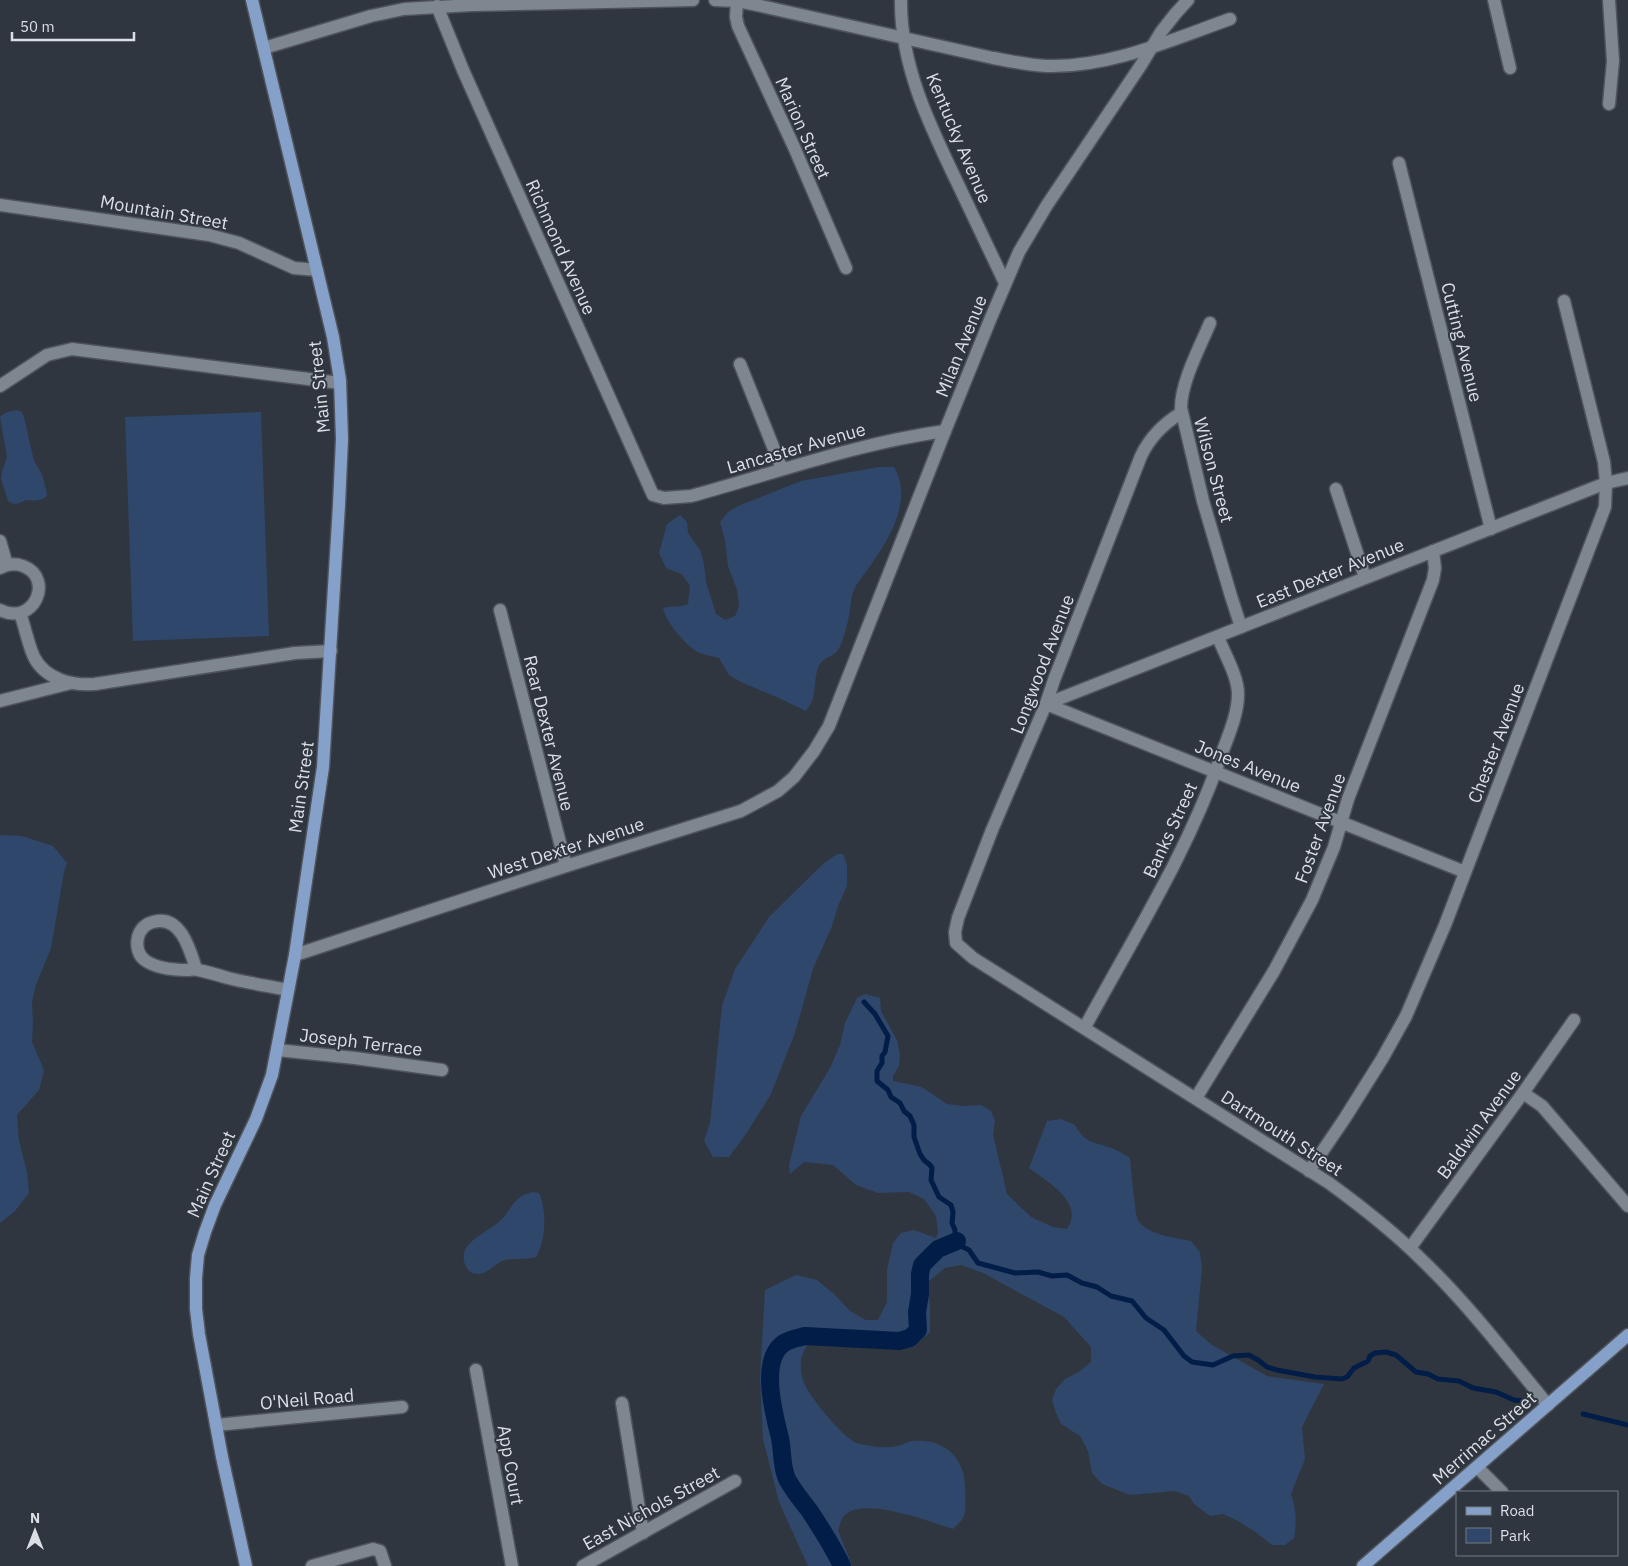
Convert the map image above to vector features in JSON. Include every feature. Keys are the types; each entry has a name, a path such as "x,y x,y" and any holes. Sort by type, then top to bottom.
{"main road":[{"name":"Main Street","path":"246,1566 199,1334 196,1294 197,1261 210,1218 262,1103 272,1075 288,990 323,767 342,446 340,383 333,337 252,0"},
{"name":"Merrimac Street","path":"1362,1566 1628,1335"}],"street":[{"path":"264,48 371,16 404,9 438,6 693,0"},
{"path":"715,0 737,1 793,12 1000,59 1046,66 1105,61 1152,47 1230,19"},
{"name":"Kentucky Avenue","path":"901,0 903,38 917,93 1005,283"},
{"name":"Milan Avenue","path":"823,736 835,711 945,431 1019,252 1047,205 1169,21 1188,0"},
{"path":"1494,0 1510,68"},
{"path":"1609,0 1613,61 1609,104"},
{"name":"Marion Street","path":"737,1 736,17 738,24 846,268"},
{"name":"Richmond Avenue","path":"438,6 463,70 650,490 653,495 658,497"},
{"name":"Cutting Avenue","path":"1399,163 1491,529"},
{"name":"Mountain Street","path":"0,205 209,234 232,240 294,268 317,270"},
{"name":"Chester Avenue","path":"1309,1171 1382,1059 1406,1016 1445,925 1603,514 1606,499 1604,462 1564,301"},
{"name":"Wilson Street","path":"1210,323 1184,385 1180,402 1181,413 1203,501 1230,596 1241,627"},
{"path":"0,386 47,355 72,349 340,383"},
{"path":"740,364 782,469"},
{"name":"Longwood Avenue","path":"955,940 958,918 1046,704 1141,456 1146,446 1165,423 1181,413"},
{"name":"Lancaster Avenue","path":"658,497 691,496 782,469 886,442 945,431"},
{"name":"East Dexter Avenue","path":"1046,704 1606,483 1628,478"},
{"path":"1336,489 1365,577"},
{"path":"0,540 3,566 16,564 26,567 33,573 38,582 38,592 35,601 29,608 20,613 0,610"},
{"name":"Foster Avenue","path":"1196,1098 1274,971 1304,917 1328,862 1348,799 1433,580 1435,568 1433,551"},
{"name":"Rear Dexter Avenue","path":"500,610 566,866"},
{"path":"20,613 30,647 38,664 54,676 71,683"},
{"name":"Banks Street","path":"1084,1027 1168,879 1216,771 1231,727 1238,695 1236,682 1218,636"},
{"path":"0,701 71,683 95,684 294,653 331,651"},
{"name":"Jones Avenue","path":"1046,704 1465,872"},
{"name":"West Dexter Avenue","path":"294,955 566,866 732,815 778,791 805,764 823,736"},
{"path":"196,970 183,937 173,924 164,920 155,921 147,924 141,931 137,947 141,956 146,961 173,969 196,970 288,990"},
{"name":"Dartmouth Street","path":"955,940 973,958 1196,1098 1350,1198 1410,1248 1460,1300 1548,1405"},
{"name":"Baldwin Avenue","path":"1410,1248 1524,1093 1574,1020"},
{"name":"Joseph Terrace","path":"277,1050 442,1070"},
{"path":"1524,1093 1542,1106 1628,1206"},
{"name":"App Court","path":"476,1370 512,1566"},
{"path":"622,1403 643,1533"},
{"name":"O'Neil Road","path":"216,1424 402,1407"},
{"path":"1477,1467 1501,1491"},
{"name":"East Nichols Street","path":"583,1566 735,1481"},
{"path":"312,1566 373,1549 380,1551 385,1566"}],"green space":[{"path":"17,410 22,412 24,417 34,461 42,474 47,494 46,497 36,501 26,500 15,504 8,501 1,478 7,457 0,417 5,413"},
{"path":"261,412 269,636 133,641 125,417"},
{"path":"879,467 894,467 901,493 900,507 896,520 883,546 854,591 847,625 838,650 820,664 813,698 806,711 729,675 719,658 696,651 676,632 667,619 663,608 688,604 690,585 681,574 666,568 659,553 667,524 680,515 687,522 688,533 700,550 706,582 716,614 725,620 735,616 739,606 737,590 728,566 725,540 720,522 728,512 738,506 801,481"},
{"path":"0,835 22,836 53,846 67,863 51,948 36,985 32,1002 32,1042 44,1070 39,1090 17,1115 19,1141 27,1172 29,1193 15,1211 0,1223"},
{"path":"837,854 843,854 847,865 847,886 813,969 795,1033 771,1094 729,1157 713,1157 704,1141 710,1123 722,1006 735,969 769,917 823,864"},
{"path":"865,994 880,998 881,1011 897,1040 900,1054 899,1066 893,1076 893,1081 922,1087 947,1104 963,1106 981,1105 991,1111 995,1121 993,1134 1007,1194 1031,1217 1053,1227 1067,1229 1071,1219 1071,1210 1062,1194 1029,1168 1047,1121 1061,1119 1075,1125 1079,1132 1088,1140 1116,1150 1130,1158 1136,1210 1138,1220 1142,1225 1162,1235 1191,1241 1200,1252 1202,1269 1196,1331 1212,1345 1267,1376 1324,1384 1302,1427 1305,1459 1291,1494 1296,1516 1295,1532 1294,1538 1285,1545 1272,1545 1254,1531 1223,1514 1210,1516 1194,1504 1189,1496 1175,1491 1130,1495 1102,1484 1092,1473 1088,1451 1080,1436 1061,1424 1052,1400 1056,1389 1065,1379 1079,1372 1091,1362 1091,1347 1064,1317 983,1273 961,1265 945,1268 928,1282 930,1332 918,1343 902,1348 885,1349 822,1342 808,1344 803,1353 801,1370 803,1380 811,1395 826,1415 851,1440 861,1444 883,1447 897,1446 913,1441 933,1442 949,1450 960,1465 963,1474 966,1501 963,1518 953,1529 897,1512 865,1508 853,1510 843,1517 838,1530 852,1566 808,1566 779,1502 763,1439 760,1377 765,1290 796,1275 817,1280 850,1311 866,1320 878,1320 887,1302 887,1270 893,1243 901,1233 914,1230 936,1238 938,1232 936,1216 924,1199 909,1192 878,1193 856,1185 833,1165 804,1162 790,1174 789,1165 801,1116 830,1068 840,1045 845,1023 857,998"},
{"path":"533,1192 539,1193 542,1200 544,1217 542,1242 536,1257 505,1260 482,1274 470,1272 464,1261 464,1252 469,1244 502,1219 514,1202 522,1196"}],"waterway":[{"path":"864,1002 875,1014 888,1036 885,1052 882,1056 882,1063 877,1071 877,1081 888,1090 891,1097 900,1103 904,1111 910,1116 914,1125 914,1137 920,1154 932,1168 931,1180 939,1197 951,1205 955,1238 959,1245 969,1250 978,1263 1015,1273 1038,1272 1052,1276 1067,1275 1082,1283 1097,1287 1111,1296 1132,1301 1146,1318 1164,1330 1184,1356 1192,1362 1213,1365 1233,1356 1249,1355 1267,1367 1277,1370 1315,1377 1342,1379 1347,1377 1354,1368 1368,1361 1370,1356 1375,1353 1386,1352 1396,1355 1416,1372 1428,1374 1438,1379 1459,1381 1473,1388 1496,1392 1514,1400 1526,1401"},
{"path":"842,1566 785,1474 770,1388 772,1362 776,1351 784,1343 805,1336 899,1341 910,1338 918,1330 917,1312 922,1265 938,1249 957,1241"},
{"path":"1583,1414 1628,1425"}]}
